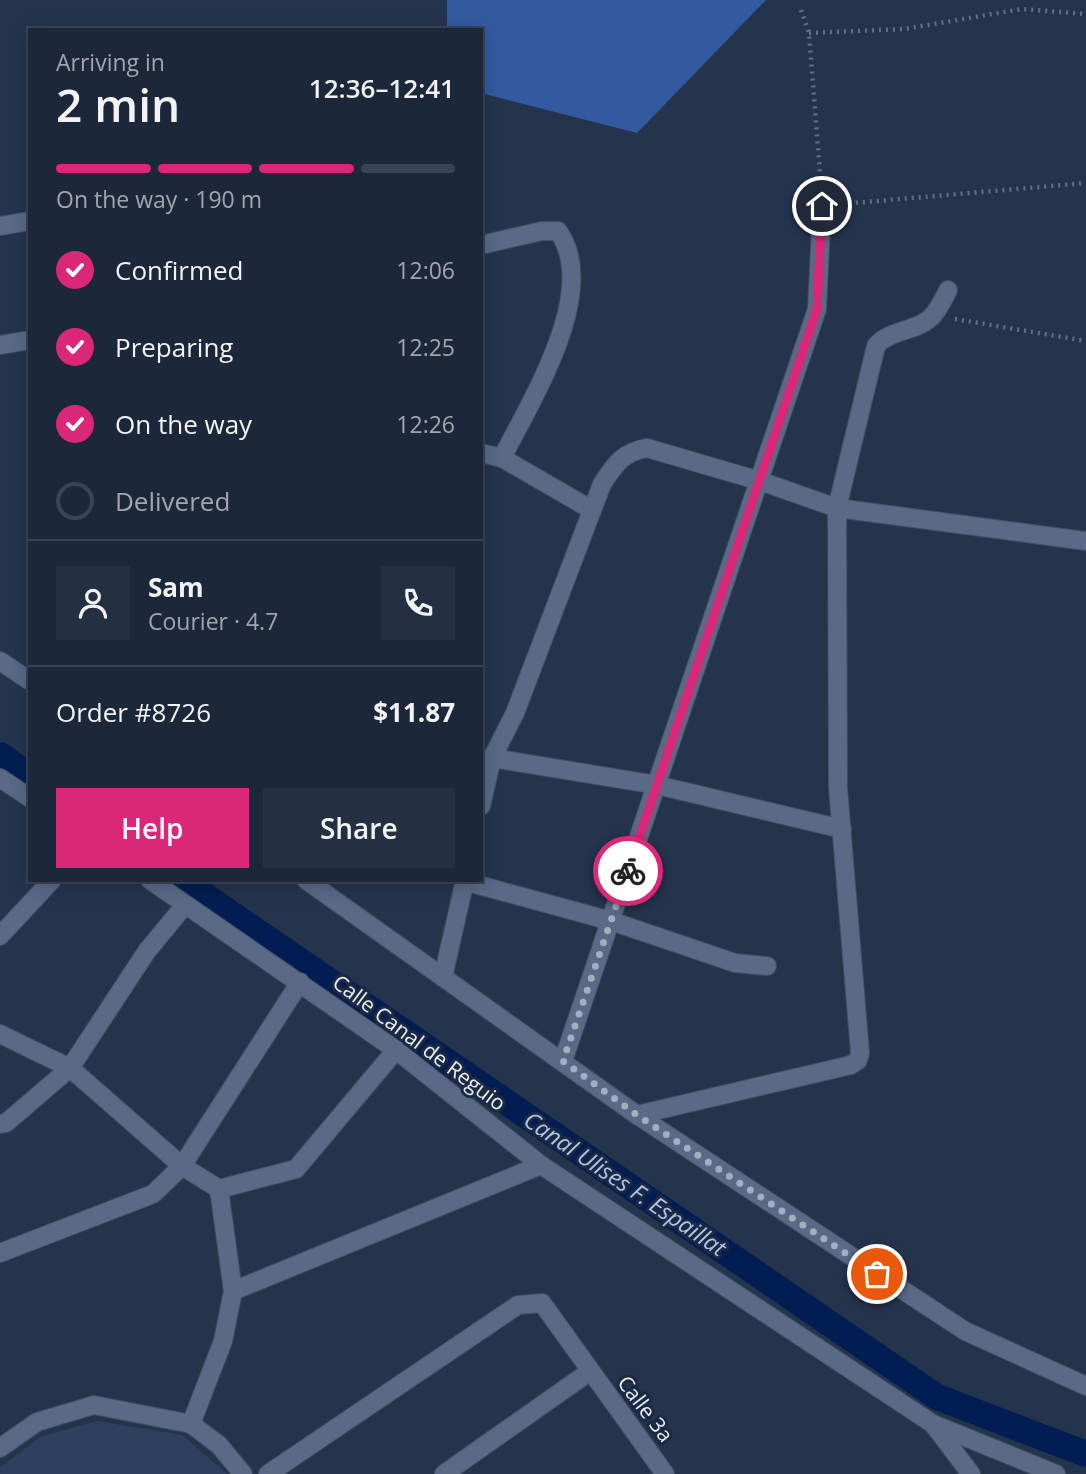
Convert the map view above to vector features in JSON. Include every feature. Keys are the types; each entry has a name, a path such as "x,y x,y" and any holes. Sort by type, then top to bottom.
{"street":[{"path":"563,1061 817,309 822,206"},
{"path":"0,226 28,221"},
{"path":"483,245 542,231 558,231 568,245 572,276 559,342 502,458"},
{"path":"637,1115 799,1078 858,1060 860,1053 838,788 837,509 876,346 880,341 918,326 933,316 948,290"},
{"path":"0,345 28,340"},
{"path":"483,797 492,758 515,713 602,484 619,459 631,451 647,448 760,481 837,509 1086,541"},
{"path":"483,453 502,458 592,510"},
{"path":"0,661 28,680"},
{"path":"492,758 657,785 842,829"},
{"path":"0,778 28,797"},
{"path":"0,936 50,882"},
{"name":"Calle Canal de Reguio","path":"153,882 396,1050 541,1166 933,1424 1056,1474"},
{"path":"309,882 637,1115 965,1331 1086,1386"},
{"path":"443,977 465,882"},
{"path":"469,882 611,921 736,963 767,966"},
{"path":"0,1124 6,1123 70,1068 147,951 186,905"},
{"path":"0,1253 153,1194 182,1166 300,982"},
{"path":"0,1034 70,1068 182,1166 219,1189 296,1169 396,1050"},
{"path":"233,1291 541,1166"},
{"path":"191,1424 223,1340 233,1291 219,1189"},
{"name":"Calle 3a","path":"268,1474 518,1305 542,1303 589,1372 665,1474"},
{"path":"444,1474 589,1372"},
{"path":"0,1448 37,1422 94,1405 191,1424 219,1445 243,1474"},
{"path":"933,1424 971,1474"}],"path":[{"path":"809,33 905,29 1022,9 1086,14"},
{"path":"801,10 809,33 822,206 1086,183"},
{"path":"933,316 1086,341"}],"shaded area":[{"path":"447,0 766,0 637,133 483,94 483,28 447,28"},
{"path":"97,1421 182,1435 227,1474 0,1474 0,1468 40,1437"}],"waterway":[{"name":"Canal Ulises F. Espaillat","path":"0,755 28,775"},
{"name":"Canal Ulises F. Espaillat","path":"185,882 937,1397 1086,1454"}],"way so far":[{"path":"628,871 563,1061 637,1115 877,1274"}],"route":[{"path":"628,871 817,309 822,206"}]}
